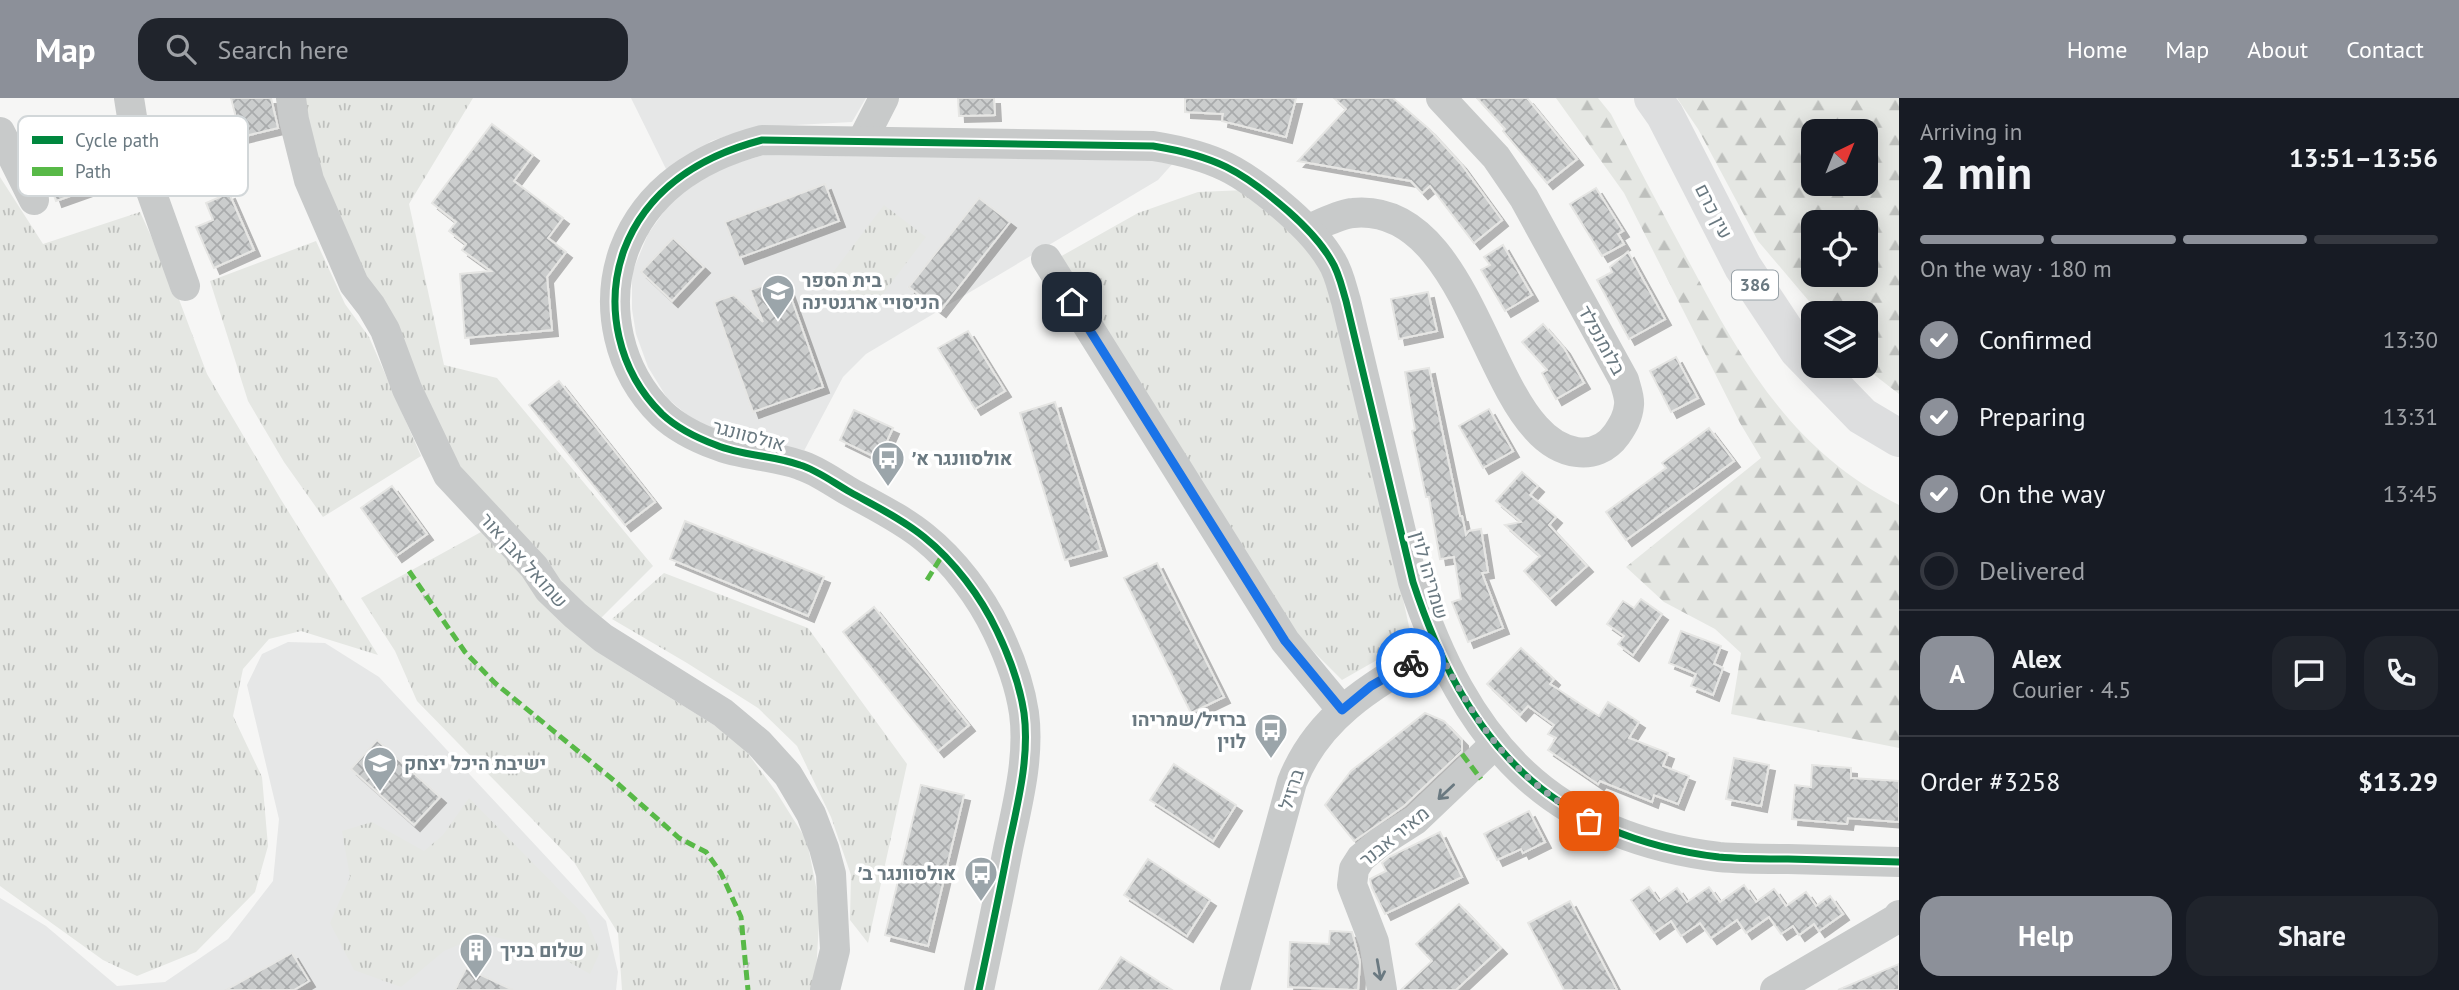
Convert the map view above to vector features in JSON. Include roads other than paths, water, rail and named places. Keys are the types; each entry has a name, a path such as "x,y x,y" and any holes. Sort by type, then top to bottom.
{"main road":[{"name":"עין כרם","path":"1653,98 1665,115 1743,267 1798,350 1862,416 1899,438"}],"street":[{"path":"129,98 132,116"},
{"name":"שמואל אבן אור","path":"291,98 309,180 354,284 385,330 407,389 447,475 534,567 549,590 575,615 603,638 723,713 759,743 793,785 811,814 831,874 835,915 835,950 825,990"},
{"path":"862,141 884,98"},
{"name":"בלומנפלד","path":"1308,229 1351,213 1376,213 1400,222 1417,234 1438,256 1516,398 1535,427 1553,444 1574,453 1594,453 1611,442 1625,423 1630,403 1624,380 1524,198 1496,157 1441,98"},
{"path":"0,132 18,168"},
{"name":"אולסוונגר","path":"979,990 1018,804 1025,750 1024,713 1014,674 996,630 956,569 923,536 802,465 719,447 687,432 663,414 629,368 618,336 614,306 617,272 628,240 645,210 667,186 696,165 732,148 762,140 1153,146 1188,152 1217,162 1247,177 1308,229"},
{"path":"32,196 34,200"},
{"path":"153,196 185,286"},
{"name":"שמריהו לוין","path":"1308,229 1332,261 1346,301 1413,582 1437,648 1475,717 1522,774 1557,802 1589,821 1634,838 1689,853 1723,857 1899,862"},
{"path":"1046,259 1285,641 1342,710"},
{"name":"ברזיל","path":"1235,990 1300,761 1342,710 1371,686 1437,648"},
{"name":"מאיר אבנר","path":"1382,990 1374,942 1352,885 1354,869 1361,858 1423,813 1495,744"},
{"path":"1775,990 1899,915"}],"place":[{"name":"בית הספר הניסויי ארגנטינה","path":"778,321"},
{"name":"אולסוונגר א׳","path":"888,488"},
{"name":"ברזיל/שמריהו לוין","path":"1271,760"},
{"name":"ישיבת היכל יצחק","path":"380,793"},
{"name":"אולסוונגר ב׳","path":"981,903"},
{"name":"שלום בניך","path":"476,980"}]}
